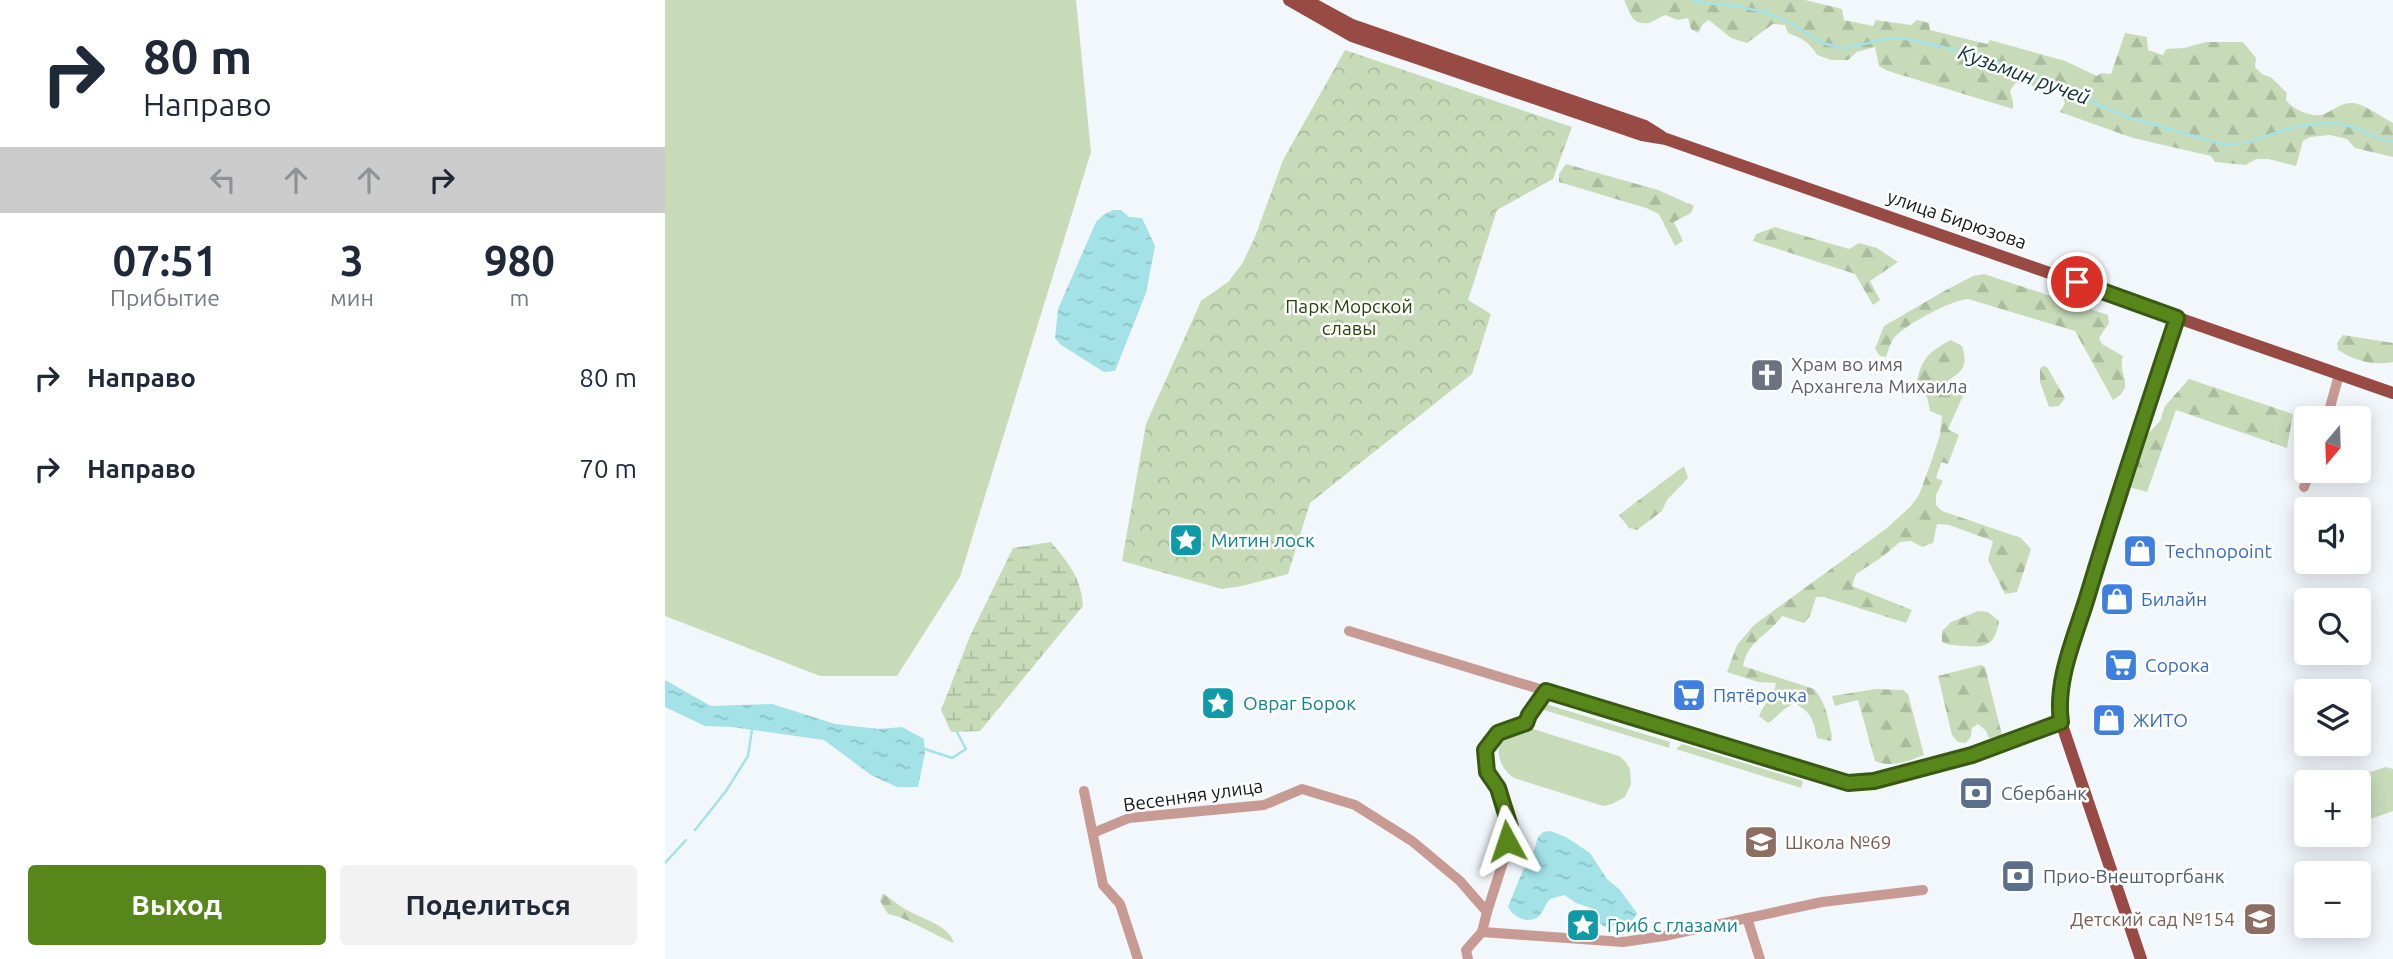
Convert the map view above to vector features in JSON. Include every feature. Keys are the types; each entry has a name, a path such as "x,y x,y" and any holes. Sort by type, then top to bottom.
{"main road":[{"name":"улица Бирюзова","path":"1289,0 1352,36 1642,135 1666,139 2393,393"},
{"name":"улица Бирюзова","path":"1306,0 1352,25 1645,125 1666,139"},
{"path":"2141,959 2061,722 2059,706 2067,667 2119,492 2177,318"}],"street":[{"path":"2330,406 2339,375"},
{"path":"2304,487 2305,483"},
{"path":"1349,631 1848,783 1874,781 1962,758 2061,722"},
{"path":"1467,955 1482,932 1505,856 1510,827 1498,788 1487,772 1485,750 1498,733 1526,723 1546,691"},
{"name":"Весенняя улица","path":"1093,833 1129,818 1264,805 1302,789 1355,804 1412,841 1461,881 1487,912"},
{"path":"1084,791 1103,885 1120,904 1138,959"},
{"path":"1482,932 1623,942 1664,936 1822,902 1923,890"},
{"path":"1747,918 1760,959"}],"green space":[{"path":"665,0 1076,0 1091,152 960,577 897,676 820,676 665,616"},
{"path":"1624,0 1805,0 1842,9 1844,20 1873,26 1876,20 1911,25 1917,20 1929,23 1930,30 1987,44 1990,40 2065,61 2097,76 2101,73 2111,74 2125,33 2147,37 2148,50 2163,55 2166,49 2184,48 2206,42 2243,42 2256,58 2255,67 2272,78 2287,93 2286,100 2297,109 2307,114 2321,115 2344,104 2353,103 2368,108 2393,123 2393,157 2355,148 2347,139 2330,135 2310,137 2303,141 2296,166 2268,159 2256,159 2246,165 2215,162 2211,156 2133,138 2060,112 2065,103 2059,87 2043,92 2029,84 2015,83 2010,91 2013,109 1888,71 1879,66 1875,47 1857,52 1848,60 1832,60 1817,55 1805,41 1788,33 1785,25 1773,24 1747,43 1731,38 1709,20 1698,33 1691,29 1688,18 1678,20 1665,15 1652,22 1638,22 1631,16"},
{"name":"Парк Морской славы","path":"1345,50 1572,127 1553,179 1497,210 1468,300 1491,314 1472,374 1310,503 1288,574 1222,589 1122,561 1146,424 1201,301 1228,282 1242,264 1255,237 1283,160"},
{"path":"1566,164 1658,190 1694,206 1691,213 1674,222 1683,241 1675,246 1659,214 1559,182 1559,174"},
{"path":"1775,227 1849,249 1859,243 1877,248 1898,262 1870,281 1880,300 1873,305 1855,274 1753,241 1756,234"},
{"path":"1984,274 2108,315 2109,323 2099,338 2102,344 2123,356 2125,385 2120,395 2113,400 2075,331 1968,299 1942,307 1913,323 1894,338 1886,357 1880,356 1875,349 1884,326 1946,290 1973,276"},
{"path":"2343,335 2393,343 2393,362 2371,363 2345,354 2338,350 2337,343"},
{"path":"1951,340 1962,346 1965,359 1963,368 1945,383 1943,389 1947,391 1961,382 1968,385 1948,429 1959,435 1948,464 1941,462 1936,478 1943,481 1936,495 1936,505 1942,511 2021,538 2031,549 2017,592 2005,594 1988,560 1993,541 1949,525 1937,524 1933,543 1922,547 1911,541 1900,542 1856,574 1852,586 1912,610 1906,623 1824,597 1816,597 1810,616 1804,623 1782,616 1754,644 1746,657 1743,666 1814,689 1826,711 1831,741 1817,738 1810,717 1794,703 1768,723 1759,716 1776,683 1758,682 1727,672 1737,645 1754,625 1887,528 1919,495 1940,435 1942,416 1930,411 1927,397 1916,385 1927,357"},
{"path":"2047,367 2065,398 2059,406 2049,407 2040,382 2040,369"},
{"path":"2189,379 2293,414 2287,448 2176,410 2147,492 2129,487 2147,435 2160,421 2165,406"},
{"path":"1684,466 1688,478 1667,500 1662,511 1637,530 1629,528 1619,515"},
{"path":"1051,542 1077,579 1083,606 980,731 951,732 941,710 970,636 1013,548"},
{"path":"1978,611 1988,612 1999,621 1995,635 1989,643 1972,646 1942,642 1942,631 1951,622"},
{"path":"1981,665 1985,667 2002,735 1989,738 1978,724 1972,728 1966,743 1958,742 1952,735 1938,676"},
{"path":"1876,689 1903,690 1908,694 1924,755 1893,764 1875,761 1858,700 1835,706 1832,696"},
{"path":"1536,701 1670,742 1669,748 1534,707"},
{"path":"1527,727 1619,756 1630,769 1631,784 1625,797 1603,806 1514,778 1501,763 1500,744 1511,732"},
{"path":"1682,744 1803,781 1801,788 1676,749"},
{"path":"2386,767 2393,769 2393,811 2371,819 2371,772"},
{"path":"883,893 904,908 941,927 954,943 888,914 880,901"}],"water":[{"path":"1113,210 1121,210 1129,217 1142,218 1155,246 1146,293 1115,371 1104,372 1061,345 1055,338 1058,309 1096,222"},
{"path":"665,680 711,706 772,704 835,724 879,729 902,727 924,739 925,753 918,787 897,787 871,775 824,740 732,727 705,726 665,707"},
{"path":"1550,831 1566,837 1590,853 1607,879 1620,890 1637,913 1632,920 1605,927 1596,921 1591,908 1564,895 1550,899 1540,915 1531,920 1522,919 1510,911 1508,907 1523,870 1530,863 1538,837 1543,832"}],"waterway":[{"name":"Кузьмин ручей","path":"1694,0 1767,13 1787,21 1823,43 1837,47 1847,48 1890,38 1944,47 1997,62 2025,75 2078,92 2096,104 2127,117 2222,144 2242,143 2292,128 2330,123 2346,125 2393,142"},
{"path":"695,830 726,791 748,756 752,730"},
{"path":"925,749 952,758 966,749 957,732"},
{"path":"665,863 686,840"}],"place":[{"name":"Храм во имя Архангела Михаила","path":"1767,375"},
{"name":"Митин лоск","path":"1186,540"},
{"name":"Technopoint","path":"2140,551"},
{"name":"Билайн","path":"2117,599"},
{"name":"Сорока","path":"2121,665"},
{"name":"Пятёрочка","path":"1689,695"},
{"name":"Овраг Борок","path":"1218,703"},
{"name":"ЖИТО","path":"2109,720"},
{"name":"Сбербанк","path":"1976,793"},
{"name":"Школа №69","path":"1761,842"},
{"name":"Прио-Внешторгбанк","path":"2018,876"},
{"name":"Детский сад №154","path":"2260,919"},
{"name":"Гриб с глазами","path":"1583,925"}],"route":[{"path":"1507,841 1510,827 1498,788 1487,772 1485,750 1498,733 1526,723 1546,691 1848,783 1874,781 1931,767 2009,743 2061,722 2059,706 2067,667 2119,492 2177,318 2077,282"}]}
